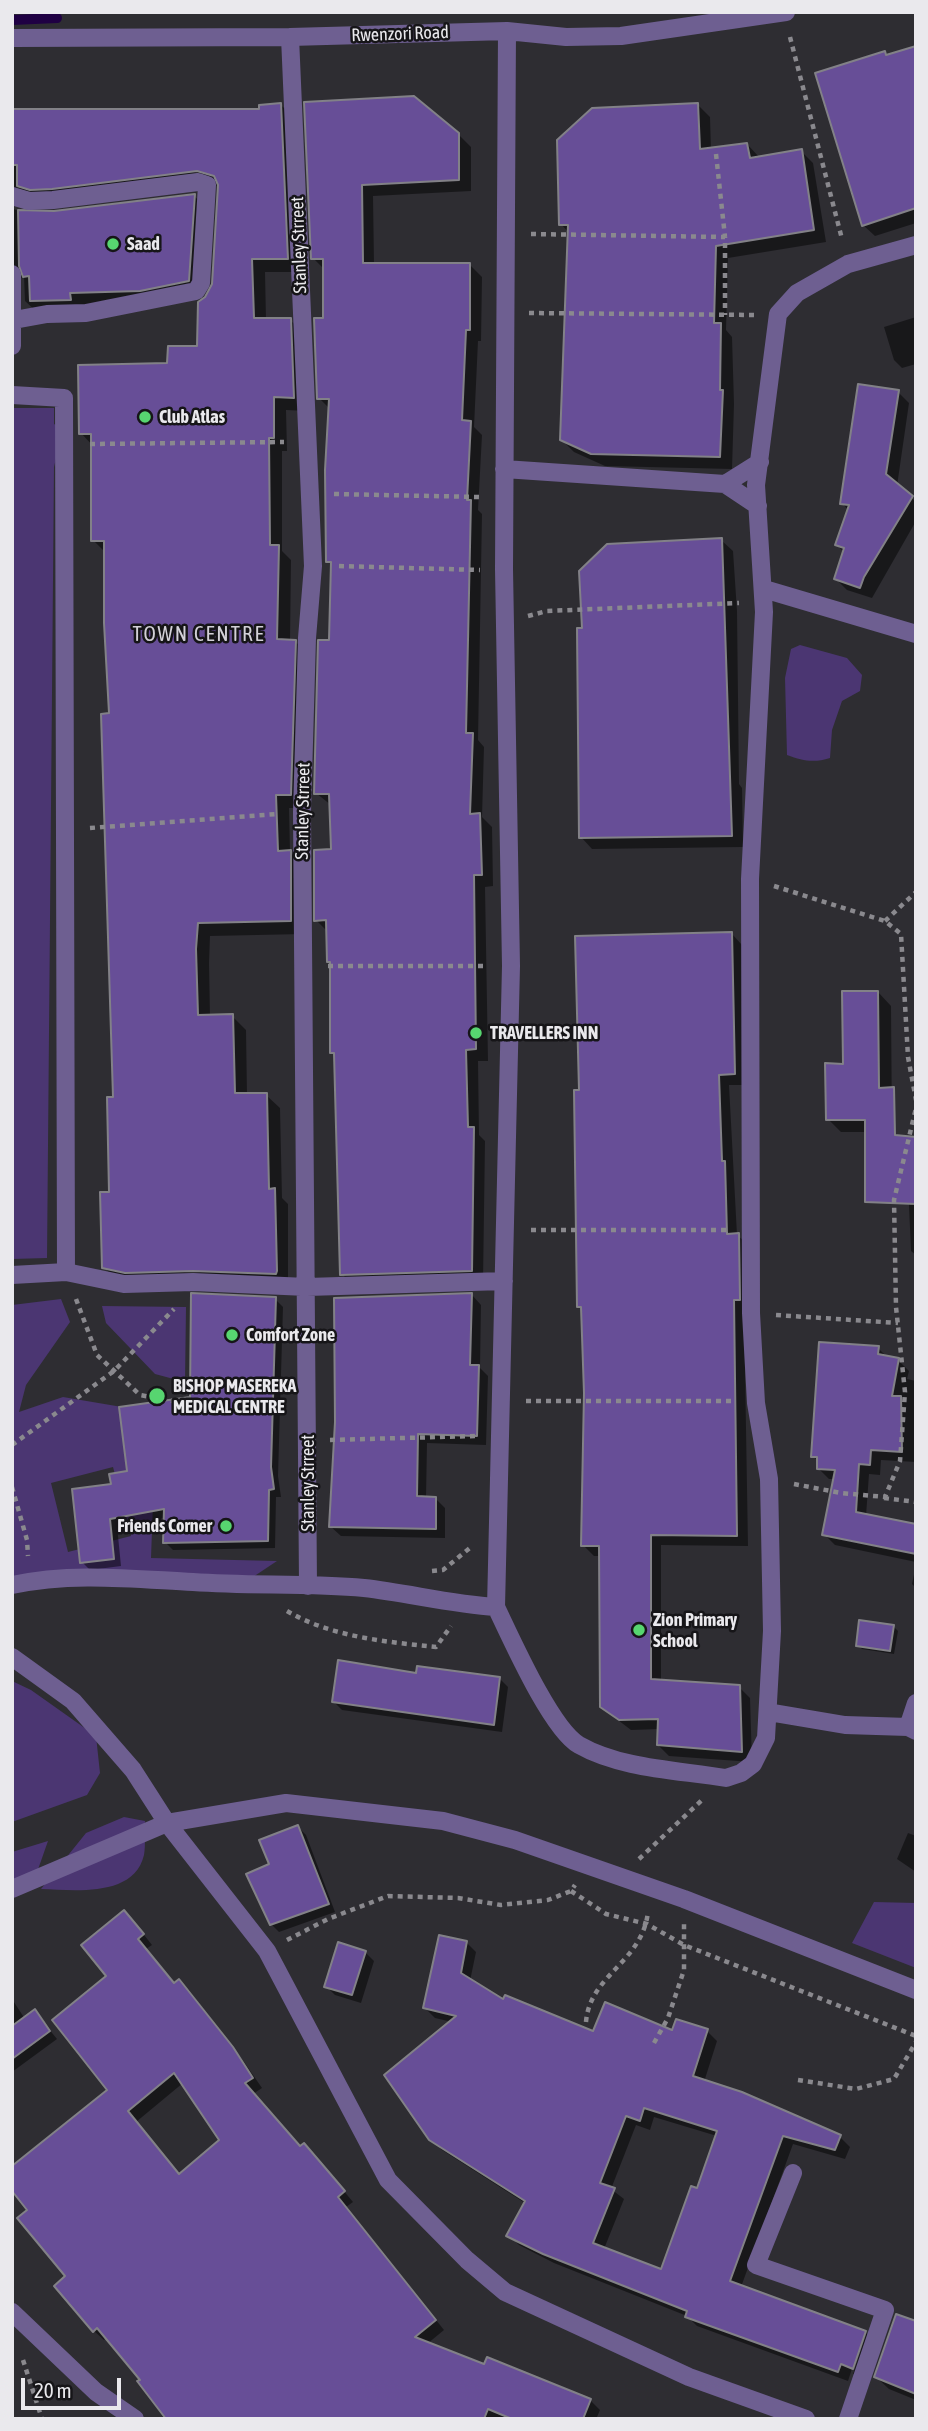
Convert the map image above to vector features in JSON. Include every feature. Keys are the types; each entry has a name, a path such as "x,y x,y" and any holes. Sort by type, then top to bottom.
{"street":[{"name":"Rwenzori Road","path":"12,38 290,37 507,31 566,37 621,36 715,18 785,12"},
{"path":"507,31 503,312 504,569 511,966 496,1607 538,1693 576,1744 622,1760 726,1778 741,1773 753,1764 766,1738 772,1631 769,1479 756,1403 751,1313 750,879 764,612 756,485 778,314 797,293 848,264 916,246"},
{"name":"Stanley Strreet","path":"290,37 313,565 307,638 302,812 308,1586"},
{"path":"12,196 29,201 53,200 198,182 207,184 201,283 197,291 86,313 47,314 14,320"},
{"path":"12,274 12,346"},
{"path":"12,395 64,398 66,1272"},
{"path":"725,484 760,462"},
{"path":"504,468 725,484 758,506"},
{"path":"764,589 916,634"},
{"path":"12,1275 66,1272 124,1284 193,1282 307,1287 504,1281"},
{"path":"20,1583 89,1576 243,1586 365,1588 465,1605 496,1607"},
{"path":"12,1657 74,1701 133,1770 167,1823 267,1951 388,2180 467,2260 505,2292 517,2298 689,2377 806,2419"},
{"path":"768,1712 845,1725 912,1729 916,1703"},
{"path":"12,1889 167,1823 286,1803 443,1821 589,1864 916,1990"},
{"path":"793,2173 756,2265 885,2310 848,2419"},
{"path":"12,2312 96,2392 135,2419"}],"path":[{"path":"785,12 848,264"},
{"path":"716,153 725,237 725,315"},
{"path":"506,230 536,235 725,237"},
{"path":"503,312 778,314"},
{"path":"64,445 307,442"},
{"path":"309,494 505,498"},
{"path":"313,565 504,569"},
{"path":"507,621 547,611 742,603 764,612"},
{"path":"65,830 302,812"},
{"path":"750,879 885,921 901,934 908,1057 916,1100"},
{"path":"885,921 916,891"},
{"path":"302,966 511,966"},
{"path":"870,1496 885,1497 900,1461 905,1392 898,1323 894,1200 916,1108"},
{"path":"505,1232 546,1228 752,1229"},
{"path":"66,1272 97,1355 140,1395 178,1402"},
{"path":"12,1445 114,1371 169,1315 193,1282"},
{"path":"751,1313 898,1323"},
{"path":"501,1396 530,1401 756,1403"},
{"path":"308,1440 500,1436"},
{"path":"769,1479 841,1493 916,1502"},
{"path":"12,1487 27,1540 20,1583"},
{"path":"420,1573 443,1570 481,1538"},
{"path":"243,1586 309,1625 390,1642 436,1647 465,1605"},
{"path":"637,1861 726,1778"},
{"path":"267,1951 328,1919 388,1896 458,1898 501,1905 548,1900 571,1891 589,1864"},
{"path":"586,2022 587,2004 642,1941 652,1887"},
{"path":"571,1891 606,1914 647,1924 684,1945 916,2036"},
{"path":"654,2043 668,2018 684,1970 684,1899"},
{"path":"798,2080 856,2088 894,2079 916,2042"},
{"path":"21,2354 42,2419"}],"shaded area":[{"path":"12,408 54,408 54,424 63,429 54,467 47,1258 12,1259"},
{"path":"800,645 847,658 862,675 860,691 842,701 832,730 830,758 824,760 808,761 787,755 785,678 791,649"},
{"path":"61,1299 70,1322 26,1385 19,1412 63,1397 128,1408 156,1421 151,1558 277,1561 253,1577 60,1580 12,1592 12,1305","holes":["113,1467 131,1536 68,1552 51,1483"]},
{"path":"102,1306 186,1307 185,1382 155,1374 106,1323"},
{"path":"12,1681 31,1690 96,1736 100,1773 87,1795 12,1822"},
{"path":"124,1817 145,1821 144,1855 138,1869 128,1879 115,1885 85,1890 41,1889 86,1833"},
{"path":"48,1841 35,1878 12,1894 12,1852"},
{"path":"874,1902 916,1903 916,1968 852,1943"}],"building":[{"path":"916,46 916,208 862,226 815,73 885,51 886,55"},
{"path":"414,96 459,133 459,180 362,185 363,263 470,263 470,330 466,330 462,420 471,421 467,500 471,500 466,733 473,733 470,814 480,813 482,875 474,875 476,1049 466,1050 468,1127 474,1127 472,1271 340,1275 334,1053 330,1053 330,962 327,962 326,920 314,921 314,850 331,849 329,794 314,794 318,640 329,640 331,562 326,562 325,470 329,399 317,399 314,318 323,318 323,259 311,259 304,102"},
{"path":"281,103 288,259 252,259 254,318 291,318 294,398 274,397 274,438 269,438 270,545 279,545 277,639 296,640 291,795 276,795 278,851 291,850 291,921 198,923 196,949 198,1015 233,1014 235,1093 267,1093 269,1189 275,1188 277,1271 276,1274 193,1271 125,1273 102,1268 100,1192 109,1192 107,1097 113,1097 101,714 109,713 104,623 104,541 91,541 91,434 79,434 78,365 167,363 168,346 197,346 198,302 205,297 212,284 218,185 214,176 197,171 52,189 30,190 17,186 17,165 12,165 12,109 259,109 259,105"},
{"path":"698,103 700,149 747,143 750,158 802,149 814,230 716,246 714,323 721,323 720,390 723,390 720,457 591,454 560,440 568,225 559,225 557,140 592,108"},
{"path":"195,194 189,281 140,291 70,293 71,300 30,301 29,276 23,277 19,266 18,210 54,211"},
{"path":"858,384 899,390 886,474 913,496 860,588 834,579 844,548 835,545 849,505 840,504"},
{"path":"722,538 732,836 579,838 577,628 582,628 579,571 607,544"},
{"path":"732,932 735,1074 719,1075 727,1234 739,1233 740,1300 734,1300 737,1536 651,1535 651,1679 740,1685 742,1752 657,1745 658,1719 619,1720 600,1707 599,1546 581,1546 584,1393 581,1307 577,1307 574,1090 579,1090 575,936"},
{"path":"842,991 878,991 879,1088 894,1087 895,1135 916,1137 916,1204 865,1202 865,1120 826,1120 825,1063 843,1064"},
{"path":"191,1293 276,1297 271,1467 274,1489 269,1490 268,1541 163,1543 164,1509 110,1519 114,1559 80,1563 72,1489 111,1484 109,1474 127,1471 119,1407 190,1397"},
{"path":"472,1293 470,1365 479,1365 477,1436 418,1434 417,1496 436,1497 436,1529 329,1527 335,1422 334,1298"},
{"path":"819,1342 879,1346 878,1354 899,1358 892,1396 901,1396 902,1452 871,1450 870,1465 859,1464 856,1512 916,1524 916,1554 822,1535 835,1470 817,1469 817,1457 811,1457"},
{"path":"859,1620 894,1625 890,1651 856,1646"},
{"path":"338,1660 416,1673 417,1666 500,1677 494,1725 332,1702"},
{"path":"298,1825 329,1904 270,1925 246,1874 269,1864 259,1840"},
{"path":"124,1910 144,1934 138,1939 174,1983 179,1979 233,2047 253,2078 245,2083 300,2146 304,2143 345,2191 338,2197 436,2320 415,2337 484,2364 487,2357 591,2399 583,2419 512,2419 488,2409 484,2419 166,2419 137,2381 140,2380 97,2328 93,2332 54,2286 65,2276 17,2218 27,2210 12,2191 12,2166 107,2090 52,2020 106,1976 81,1945","holes":["174,2073 219,2140 179,2174 128,2111"]},
{"path":"439,1935 467,1941 461,1973 503,1999 505,1995 593,2031 605,2002 672,2030 676,2019 708,2029 693,2076 742,2092 841,2135 835,2150 783,2136 730,2281 866,2331 853,2369 841,2364 838,2372 685,2317 687,2311 543,2254 506,2236 525,2201 429,2140 384,2075 456,2016 423,2008","holes":["644,2108 717,2131 697,2188 691,2186 661,2269 593,2243 615,2188 600,2183 626,2116 640,2121"]},
{"path":"338,1942 366,1951 352,1995 324,1987"},
{"path":"35,2009 50,2031 12,2059 12,2026"},
{"path":"896,2314 916,2321 916,2394 874,2377"}],"waterway":[{"path":"12,20 57,18"}],"place":[{"name":"Saad","path":"113,244"},
{"name":"Club Atlas","path":"145,417"},
{"name":"TRAVELLERS INN","path":"476,1033"},
{"name":"Comfort Zone","path":"232,1335"},
{"name":"BISHOP MASEREKA MEDICAL CENTRE","path":"157,1396"},
{"name":"Friends Corner","path":"226,1526"},
{"name":"Zion Primary School","path":"639,1630"}],"district":[{"name":"TOWN CENTRE","path":"199,634"}]}
